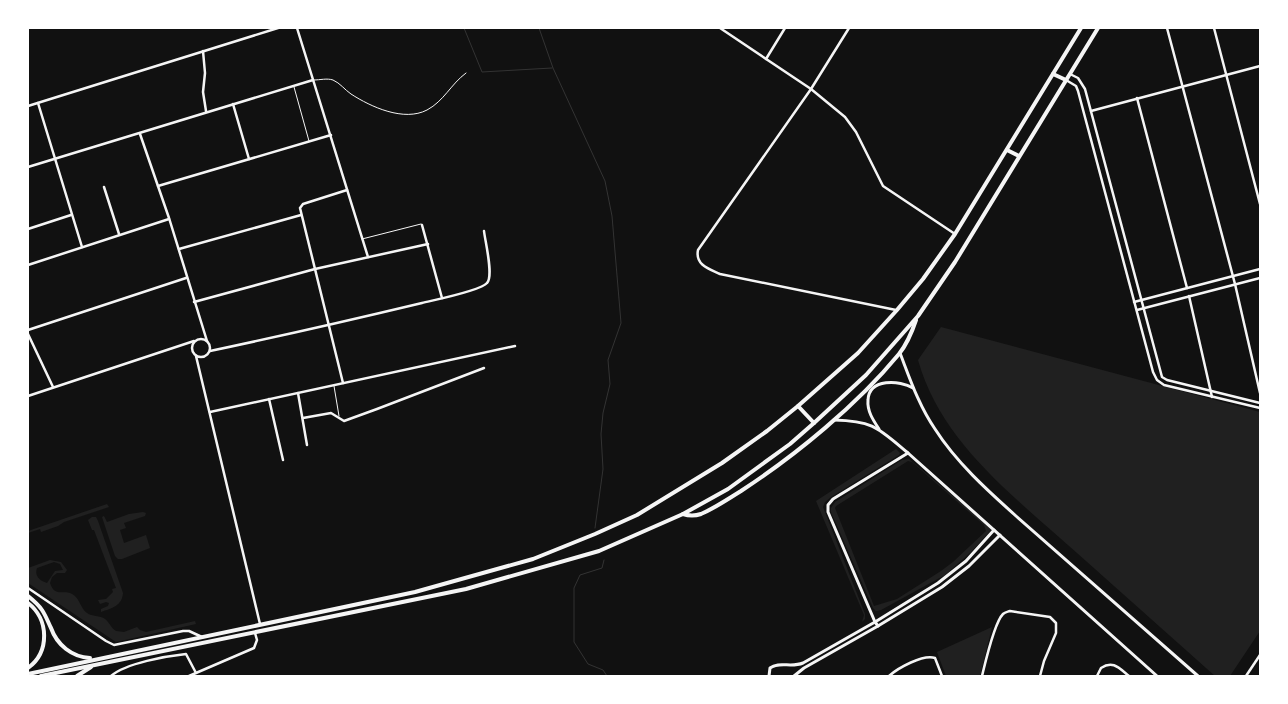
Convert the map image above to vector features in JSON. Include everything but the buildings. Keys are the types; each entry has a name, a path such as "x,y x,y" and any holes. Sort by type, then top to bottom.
{"highway":[{"path":"28,674 414,592 509,566 554,551 617,524 659,501 742,450 798,406 858,352 897,310 926,275 955,234 1081,28"},
{"path":"41,676 466,589 599,551 683,514 728,489 790,444 866,376 918,316 956,262 1098,28"},
{"path":"1054,74 1066,80"},
{"path":"1007,150 1019,156"},
{"path":"683,514 690,516 701,514 730,498 775,467 834,420 900,353 918,316"},
{"path":"798,406 814,423"},
{"path":"28,596 42,610 55,638 62,646 77,656 97,658"},
{"path":"28,603 39,615 44,634 43,650 37,660 28,668"},
{"path":"78,676 100,663"}],"street":[{"path":"28,106 278,28"},
{"path":"297,28 368,257"},
{"path":"720,28 811,89 845,117 883,186 955,234"},
{"path":"766,60 785,28"},
{"path":"848,28 811,89 698,250 698,261 703,266 720,274 897,310"},
{"path":"1167,28 1235,284 1260,393"},
{"path":"1214,28 1260,204"},
{"path":"203,51 205,72 203,92 206,112"},
{"path":"1091,111 1260,66"},
{"path":"1070,74 1078,78 1082,83 1091,111 1157,363 1164,380 1260,403"},
{"path":"28,167 313,80"},
{"path":"1066,80 1074,84 1078,91 1151,365 1157,380 1164,385 1260,408"},
{"path":"1137,98 1187,288"},
{"path":"38,103 82,247"},
{"path":"233,104 249,159"},
{"path":"140,134 169,218 210,351"},
{"path":"158,186 331,135"},
{"path":"104,187 119,234"},
{"path":"343,383 300,208 303,204 347,190"},
{"path":"1109,205 1116,203"},
{"path":"179,249 301,215"},
{"path":"28,230 71,216"},
{"path":"28,265 169,218"},
{"path":"422,225 442,298"},
{"path":"196,356 204,357 210,351 329,325 475,289 488,282 490,268 484,231"},
{"path":"194,302 315,269 428,244"},
{"path":"1134,302 1260,269"},
{"path":"53,387 28,332 186,278"},
{"path":"1137,310 1260,278"},
{"path":"1189,296 1212,397"},
{"path":"28,396 200,339 207,341"},
{"path":"194,342 192,349 196,356 261,625"},
{"path":"210,412 515,346"},
{"path":"900,353 913,388 935,430 989,492 1198,676"},
{"path":"1151,365 1157,363"},
{"path":"303,418 331,413 344,421 484,368"},
{"path":"879,429 871,416 868,406 870,391 874,387 888,382 906,384 913,388"},
{"path":"298,393 307,445"},
{"path":"269,399 283,460"},
{"path":"834,420 855,420 879,429 1157,676"},
{"path":"879,628 874,622 828,512 828,505 833,499 908,453"},
{"path":"793,672 803,663 938,583 966,561 994,530"},
{"path":"769,676 770,668 773,665 778,664 793,672 879,628 956,577 1000,535"},
{"path":"28,588 114,645 183,631 189,631 202,637"},
{"path":"982,676 991,642 1001,616 1010,611 1050,617 1056,623 1056,633 1040,676"},
{"path":"189,676 254,648 257,640 256,632"},
{"path":"186,654 189,651 188,645"},
{"path":"186,654 196,674"},
{"path":"113,675 161,657 186,654"},
{"path":"1246,676 1260,655"},
{"path":"889,676 919,659 930,656 935,658 942,676"},
{"path":"1097,676 1101,668 1115,664 1129,676"}],"lane":[{"path":"313,80 334,80 351,94 377,108 403,114 415,114 430,108 443,98 466,73"},
{"path":"293,86 310,141"},
{"path":"362,239 422,225"},
{"path":"334,385 339,417"}],"shaded area":[{"path":"941,327 1260,412 1260,631 1230,676 1215,676 1006,490 962,443 944,417 929,390 918,360"},
{"path":"896,449 900,453 899,455 831,497 825,502 823,507 865,614 865,619 862,622 864,615 816,501"},
{"path":"909,459 992,529 971,552 945,575 876,611 831,512 831,508 835,502 902,460","holes":["908,461 912,462 984,525 986,531 941,571 897,599 874,606 835,508"]},
{"path":"107,504 109,507 64,522 58,526 41,532 40,529 28,533 28,531"},
{"path":"146,513 145,516 124,523 126,528 120,530 124,543 146,535 150,548 118,559 115,556 102,517 104,516 107,522 129,514"},
{"path":"96,517 98,521 123,593 118,604 101,612 101,609 108,606 109,603 100,604 98,600 106,599 113,592 112,589 116,588 94,530 92,530 88,520"},
{"path":"50,560 61,562 67,570 65,573 57,573 52,577 50,583 52,588 57,592 69,593 75,596 87,613 105,619 116,631 124,632 137,627 146,632 195,621 196,624 116,642 28,583 28,568","holes":["54,562 60,564 63,570 55,571 47,583 37,576 37,568"]},
{"path":"992,627 980,676 946,676 937,652"}],"waterway":[{"path":"464,28 482,72 552,68"},
{"path":"539,28 553,68 605,181 612,216 621,323 608,360 610,384 603,413 601,434 603,469 595,528"},
{"path":"604,560 602,568 580,575 574,588 574,642 588,664 603,670 607,676"}]}
